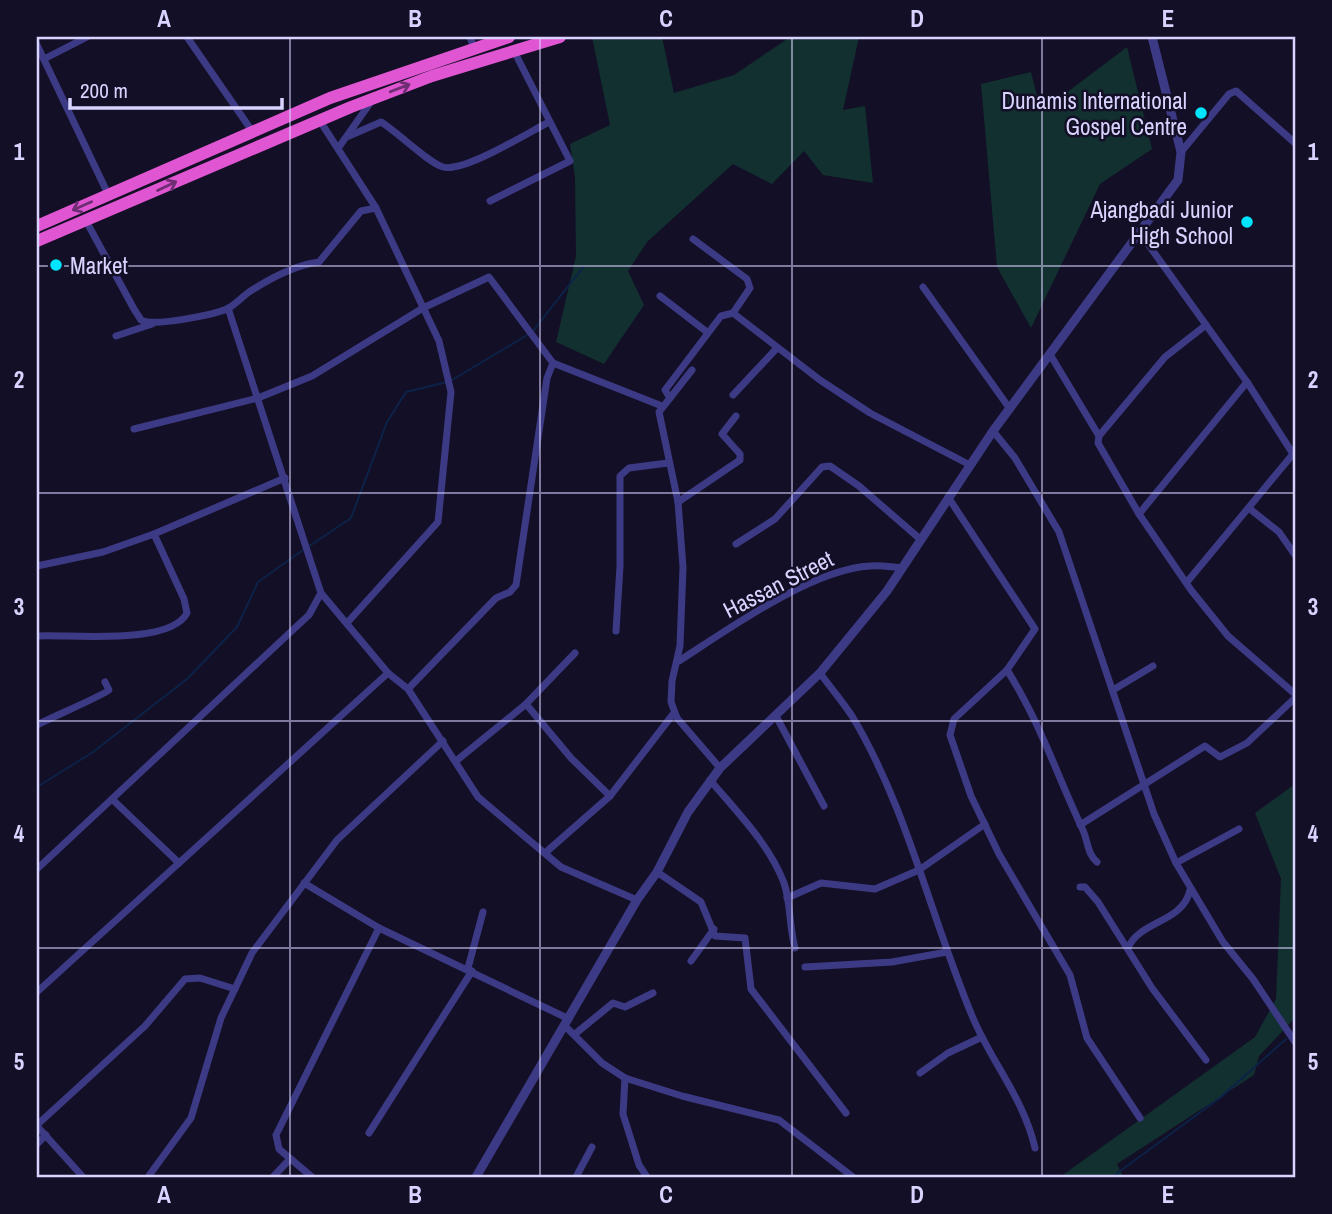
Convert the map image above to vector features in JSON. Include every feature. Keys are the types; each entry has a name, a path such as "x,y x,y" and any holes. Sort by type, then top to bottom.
{"highway":[{"path":"37,226 341,94 472,43 509,37"},
{"path":"37,241 144,197 269,139 374,98 560,37"},
{"path":"134,183 144,197"}],"street":[{"path":"44,59 87,37"},
{"path":"187,37 252,131"},
{"path":"476,1177 637,900 657,872 688,812 710,780 820,673 872,611 993,431 1051,356 1178,180 1181,152 1152,37"},
{"path":"37,45 108,194"},
{"path":"490,201 570,161 514,51"},
{"path":"1181,152 1229,94 1236,91 1295,143"},
{"path":"339,147 374,98"},
{"path":"320,121 376,208 439,341 450,382 438,522 347,622"},
{"path":"349,136 381,122 417,148 426,159 449,167 476,160 549,122"},
{"path":"116,335 155,323 228,309 253,290 281,275 302,265 322,260 361,211 376,208"},
{"path":"85,219 141,320 155,323"},
{"path":"1140,233 1247,382 1294,456 1188,582"},
{"path":"693,239 751,284 733,313"},
{"path":"134,429 258,398 323,370 423,308 489,277 553,363 662,406"},
{"path":"923,287 1010,409"},
{"path":"660,296 707,332"},
{"path":"228,309 321,593 388,673 408,689 478,797 561,867 637,900"},
{"path":"670,398 665,390 707,332 725,313 733,313 777,348 870,413 970,465"},
{"path":"1080,825 1205,746 1220,757 1247,743 1295,696 1228,636 1139,514 1098,443 1099,436 1166,357 1206,325"},
{"path":"733,395 777,348"},
{"path":"1051,356 1099,436"},
{"path":"408,689 496,598 510,592 516,585 547,378 553,363"},
{"path":"692,370 662,406 660,425 678,502 682,567 678,661 671,688 674,713 720,768"},
{"path":"1139,514 1247,382"},
{"path":"678,502 740,460 740,454 722,434 736,416"},
{"path":"993,431 1015,458 1059,532 1154,814 1190,890 1223,942 1253,979 1293,1038"},
{"path":"616,631 620,566 620,476 629,468 667,463"},
{"path":"736,544 775,519 822,467 830,466 859,486 920,539"},
{"path":"37,566 103,552 154,534 285,478"},
{"path":"948,497 1035,629 1007,670 959,714 950,730 971,796 1070,975 1087,1038 1140,1118"},
{"path":"1250,509 1279,532 1295,555"},
{"path":"37,636 149,633 183,619 187,613 184,599 154,534"},
{"name":"Hassan Street","path":"678,661 739,623 824,578 870,566 902,568"},
{"path":"37,869 309,615 321,593"},
{"path":"456,761 526,705 575,653"},
{"path":"1113,690 1153,666"},
{"path":"1007,670 1026,699 1088,850 1097,862"},
{"path":"37,992 388,673"},
{"path":"820,673 852,716 879,770 982,1037 1024,1112 1035,1148"},
{"path":"37,725 88,699 105,694 109,690 105,682"},
{"path":"526,705 571,758 610,796"},
{"path":"545,853 610,796 674,713"},
{"path":"776,716 824,806"},
{"path":"148,1177 191,1118 222,1018 252,953 337,840 443,741"},
{"path":"710,780 748,824 780,874 795,948"},
{"path":"113,800 179,863"},
{"path":"787,898 821,883 875,889 919,870 985,824"},
{"path":"1177,863 1239,829"},
{"path":"657,872 701,902 719,938 745,937 751,989 767,1015 846,1113"},
{"path":"304,883 379,928 470,970 567,1023 602,1063 625,1078 682,1097 779,1120 853,1177"},
{"path":"1080,887 1090,891 1152,988 1206,1060"},
{"path":"1128,948 1138,934 1180,910 1190,890"},
{"path":"369,1133 470,970 484,912"},
{"path":"313,1177 289,1160 279,1149 276,1135 379,928"},
{"path":"691,961 714,929"},
{"path":"805,967 892,962 947,952"},
{"path":"83,1177 37,1125 145,1026 185,979 200,978 235,989"},
{"path":"575,1034 613,1003 625,1007 653,993"},
{"path":"920,1073 948,1053 982,1037"},
{"path":"625,1078 623,1114 639,1165 647,1177"},
{"path":"37,1144 46,1135"},
{"path":"576,1177 592,1147"},
{"path":"273,1177 289,1160"}],"green space":[{"path":"592,37 662,37 674,93 734,75 790,37 859,37 843,110 865,106 873,183 823,175 804,151 772,184 733,164 647,242 628,271 644,305 604,364 556,342 576,256 575,177 570,144 610,125"},
{"path":"1127,47 1152,149 1100,184 1031,328 997,267 981,84 1031,72 1041,112"},
{"path":"1295,784 1295,1018 1259,1056 1254,1075 1117,1164 1123,1177 1060,1177 1255,1037 1276,999 1281,879 1255,813"}],"waterway":[{"path":"533,331 584,266"},
{"path":"452,380 529,334"},
{"path":"308,547 351,518 387,422 406,392 447,382"},
{"path":"37,787 93,752 187,679 237,627 258,582 303,550"},
{"path":"1112,1177 1221,1097 1286,1039"}],"place":[{"name":"Dunamis International Gospel Centre","path":"1201,113"},
{"name":"Ajangbadi Junior High School","path":"1247,222"},
{"name":"Market","path":"56,265"}]}
